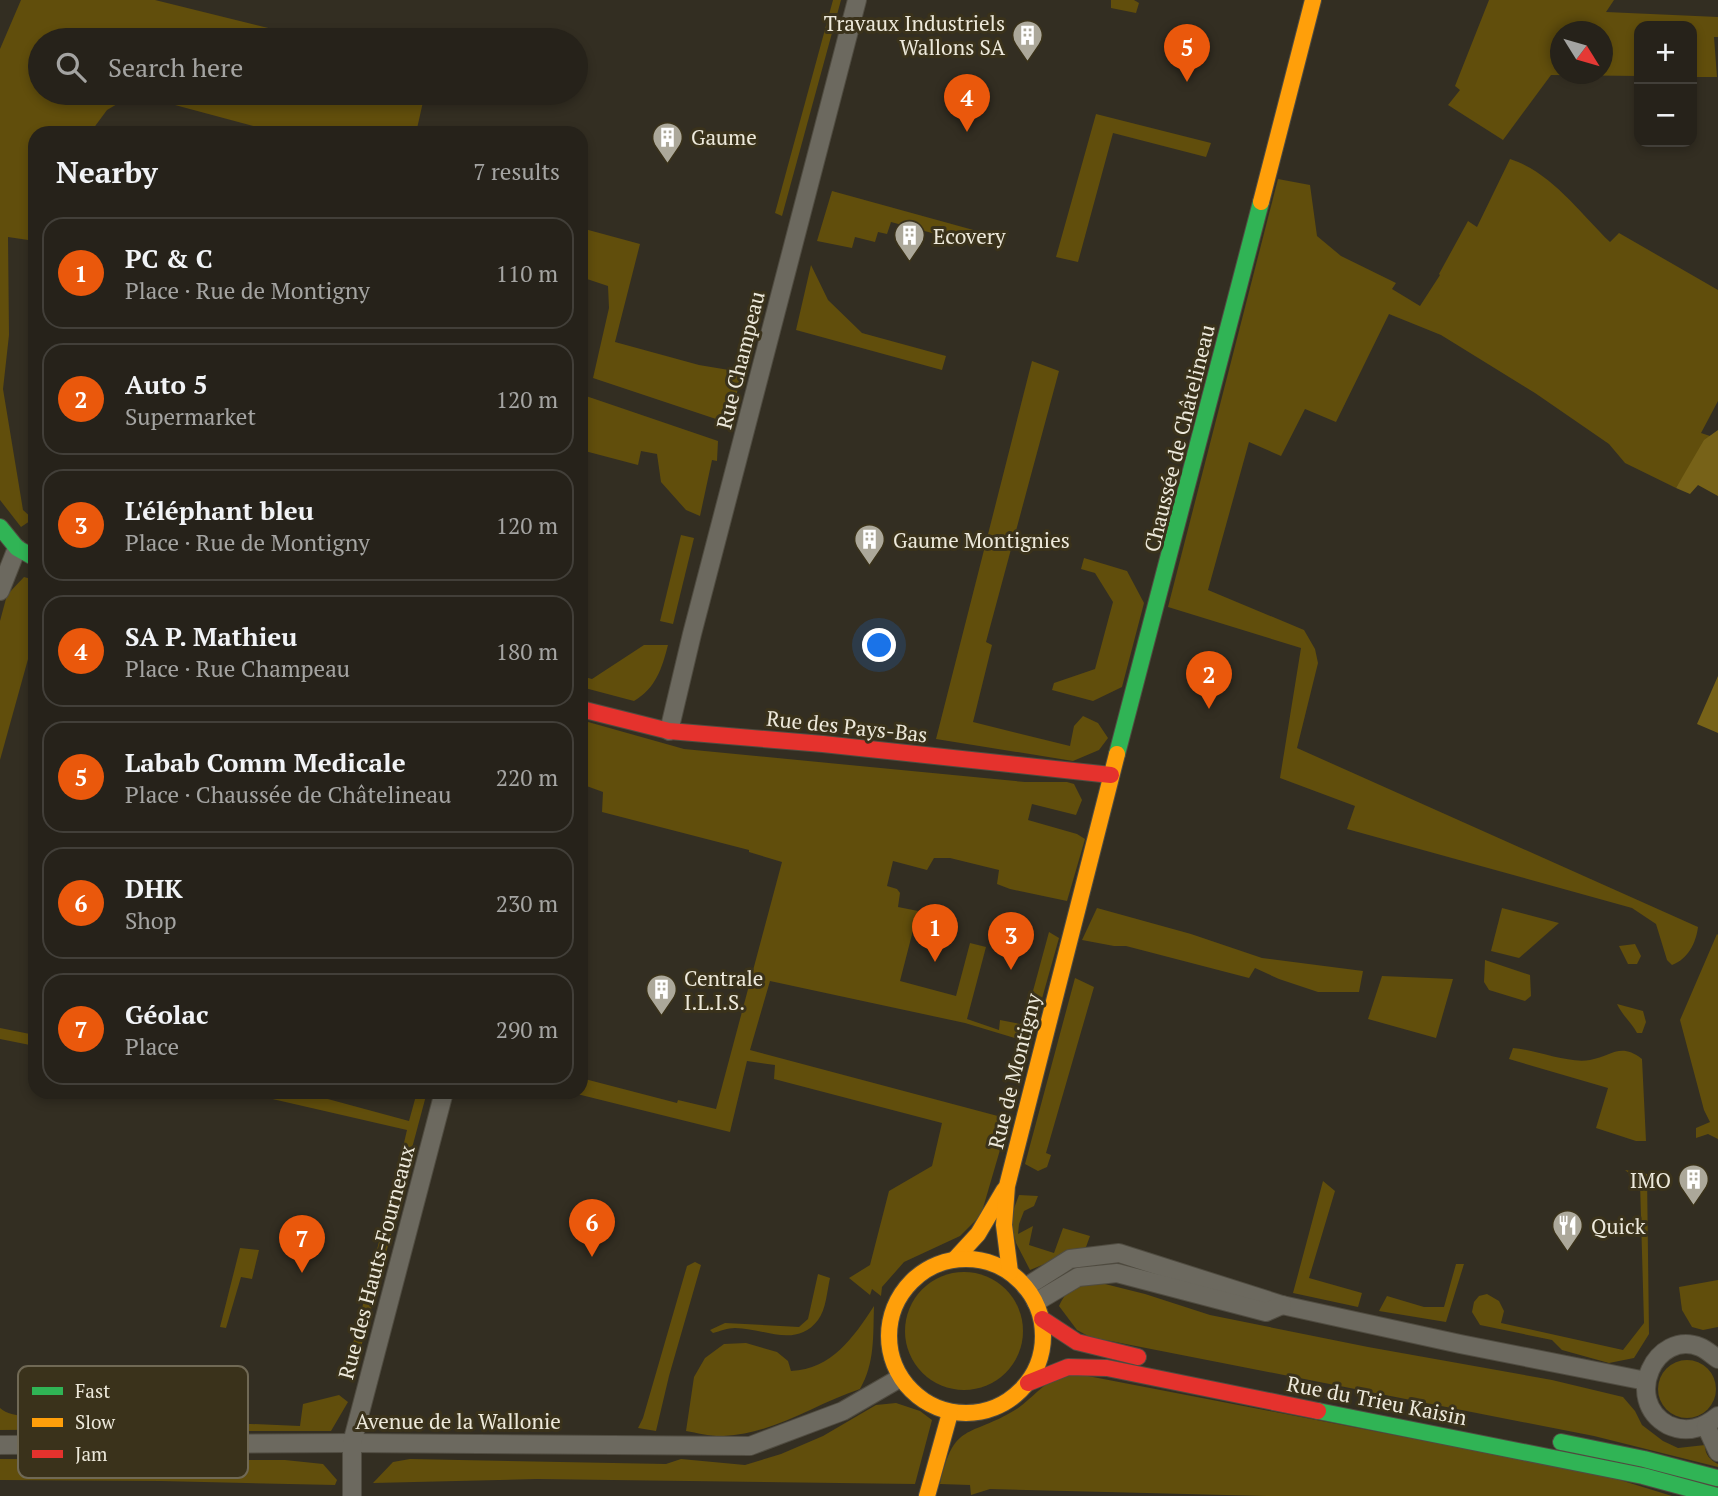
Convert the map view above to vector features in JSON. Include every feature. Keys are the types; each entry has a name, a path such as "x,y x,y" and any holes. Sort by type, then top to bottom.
{"main road":[{"name":"Chaussée de Châtelineau","path":"1083,886 1313,0"},
{"path":"0,527 17,548 28,554"},
{"name":"Rue des Pays-Bas","path":"588,711 669,731 823,744 1111,775"},
{"name":"Rue de Montigny","path":"1007,1186 1083,886"},
{"path":"1007,1186 978,1234 955,1259 920,1274 895,1304 888,1341 900,1378 921,1400 950,1413 979,1413 1006,1403 1028,1383 1042,1353 1039,1311"},
{"path":"1007,1186 1004,1225 1010,1272"},
{"path":"955,1259 984,1261 1010,1272 1026,1287 1039,1311 1077,1342 1151,1360"},
{"name":"Rue du Trieu Kaisin","path":"1028,1383 1068,1367 1107,1368 1643,1476 1717,1496"},
{"path":"927,1496 950,1413"},
{"path":"1551,1440 1644,1459 1718,1479"}],"street":[{"name":"Rue Champeau","path":"669,731 857,0"},
{"path":"0,591 17,548"},
{"name":"Rue des Hauts-Fourneaux","path":"352,1496 352,1443 442,1099"},
{"path":"1026,1287 1070,1259 1119,1254 1282,1306 1646,1381"},
{"path":"1039,1311 1078,1277 1116,1273 1266,1312 1282,1306"},
{"path":"1718,1359 1698,1346 1682,1345 1668,1350 1656,1359 1648,1371 1646,1381 1649,1405 1660,1420 1675,1428 1688,1430 1712,1421 1718,1452"},
{"name":"Avenue de la Wallonie","path":"248,1444 750,1446 843,1411 900,1378"},
{"name":"Avenue de la Wallonie","path":"0,1445 18,1445"}],"shaded area":[{"path":"21,0 155,0 268,28 28,28 28,105 115,105 107,110 95,126 28,126 28,240 8,237 9,335 3,389 23,510 28,514 28,522 21,527 0,500 0,49"},
{"path":"833,0 841,0 782,216 775,213"},
{"path":"1111,0 1134,0 1139,3 1136,13 1111,8"},
{"path":"1489,0 1614,0 1606,12 1718,17 1718,37 1714,37 1717,77 1697,77 1697,21 1634,21 1634,76 1613,76 1613,21 1550,21 1550,76 1503,140 1448,105 1460,90 1455,86"},
{"path":"175,105 422,105 418,126 253,126"},
{"path":"1096,114 1211,143 1206,157 1113,133 1078,262 1056,257"},
{"path":"1510,159 1539,173 1552,183 1610,242 1619,233 1718,290 1718,401 1701,433 1710,436 1676,488 1625,463 1609,444 1535,393 1441,335 1389,314 1336,422 1305,409 1281,456 1249,442 1208,590 1304,630 1315,649 1318,663 1297,748 1698,927 1690,950 1683,959 1672,965 1667,960 1656,924 1632,908 1347,829 1355,806 1280,778 1301,648 1168,607 1278,179 1310,185 1317,236 1341,256 1396,283 1392,289 1420,306 1440,275 1468,221 1477,227"},
{"path":"832,191 977,231 973,244 891,222 887,234 878,232 875,242 855,237 852,248 817,241"},
{"path":"588,230 640,244 615,342 699,365 741,372 731,424 593,378 609,308 608,286 588,279"},
{"path":"811,265 828,300 862,333 946,356 942,370 796,330"},
{"path":"1032,361 1059,371 986,642 992,645 973,722 1070,746 1074,726 1083,716 1098,723 1108,738 1099,750 1073,761 936,739"},
{"path":"588,397 718,441 717,461 712,460 700,516 686,510 661,482 657,454 641,451 638,465 588,452"},
{"path":"1718,430 1718,496 1698,485 1690,494 1676,488 1704,440"},
{"path":"681,535 694,538 673,624 660,621"},
{"path":"1084,558 1127,571 1144,603 1122,687 1093,701 1052,690 1054,683 1095,669 1113,602 1095,573 1081,569"},
{"path":"24,577 28,578 28,659 0,760 0,621 7,595"},
{"path":"644,645 668,645 653,684 634,701 588,689 588,678 592,679"},
{"path":"1718,676 1718,733 1697,724"},
{"path":"588,722 684,749 1025,782 1074,784 1082,800 1076,815 1032,804 1028,820 1077,834 1085,839 1067,901 1010,889 997,884 999,870 950,858 934,858 927,870 893,861 887,886 900,893 898,907 918,911 900,981 956,996 970,943 986,947 967,1019 999,1030 1000,1020 1025,1025 1032,1030 1031,1043 965,1023 770,981 750,1050 1009,1119 981,1215 960,1236 904,1262 882,1287 881,1296 872,1289 870,1295 849,1278 870,1265 889,1191 932,1166 942,1123 774,1079 775,1065 747,1061 730,1132 588,1097 588,1080 677,1103 678,1100 716,1109 782,862 749,850 602,812 603,792 588,787"},
{"path":"1097,908 1191,934 1262,958 1363,971 1359,992 1318,992 1255,968 1249,978 1126,946 1082,940"},
{"path":"1502,908 1559,923 1519,958 1491,951"},
{"path":"1049,932 1059,938 1041,1002 1032,1007 1030,1002"},
{"path":"1717,934 1718,1139 1708,1134 1696,1138 1696,1128 1710,1122 1704,1110 1680,1020"},
{"path":"1635,944 1641,956 1637,964 1628,964 1619,946"},
{"path":"1485,960 1530,975 1531,996 1525,1001 1489,990 1484,982"},
{"path":"1382,976 1453,979 1436,1038 1368,1019"},
{"path":"1075,978 1094,987 1046,1153 1051,1155 1047,1167 1038,1171 1025,1164"},
{"path":"1617,1004 1643,1011 1646,1022 1642,1033 1637,1033"},
{"path":"0,1028 28,1034 28,1045 0,1039"},
{"path":"1513,1048 1582,1061 1622,1051 1628,1051 1642,1059 1646,1141 1636,1141 1596,1128 1608,1088 1509,1059"},
{"path":"272,1099 328,1099 409,1121 415,1099 425,1099 408,1163 399,1164 407,1130"},
{"path":"1625,1170 1647,1174 1649,1334 1634,1358 1609,1363 1562,1350 1552,1340 1480,1325 1472,1312 1474,1302 1479,1296 1487,1294 1499,1301 1504,1311 1501,1323 1623,1350 1644,1323 1640,1182"},
{"path":"1323,1181 1335,1191 1309,1278 1362,1293 1358,1307 1293,1293"},
{"path":"394,1183 401,1197 356,1366 347,1367"},
{"path":"1019,1195 1038,1196 1034,1206 1024,1211 1019,1224 1018,1234 1033,1226 1029,1245 1054,1253 1063,1228 1090,1236 1086,1247 1030,1270 1016,1243 1010,1219"},
{"path":"240,1248 259,1250 252,1279 241,1277 226,1328 220,1327"},
{"path":"695,1262 701,1265 656,1431 638,1428 687,1266"},
{"path":"1456,1264 1464,1264 1446,1322 1379,1311 1387,1296 1424,1307 1444,1307"},
{"path":"964,1272 987,1276 1006,1289 1019,1308 1023,1331 1019,1354 1006,1373 987,1386 964,1390 941,1386 922,1373 909,1354 905,1331 909,1308 922,1289 941,1276"},
{"path":"818,1274 830,1278 823,1311 809,1329 790,1335 735,1328 713,1333 710,1330 725,1323 799,1327 808,1319"},
{"path":"1718,1280 1718,1327 1703,1330 1692,1327 1682,1310 1679,1287"},
{"path":"1101,1283 1210,1315 1552,1380 1623,1397 1642,1425 1663,1441 1678,1448 1705,1445 1707,1454 1718,1467 1594,1436 1090,1337 1077,1330 1059,1306 1071,1289"},
{"path":"874,1306 871,1359 860,1389 760,1430 719,1436 686,1431 694,1377 705,1358 724,1344 746,1343 777,1352 788,1361 791,1371 805,1369 830,1358 840,1350"},
{"path":"1681,1360 1693,1360 1708,1368 1716,1383 1716,1395 1708,1410 1693,1418 1681,1418 1666,1410 1658,1395 1658,1383 1666,1368"},
{"path":"1067,1372 1607,1476 1672,1496 1266,1496 990,1489 971,1495 970,1485 940,1484 945,1464 958,1440 1015,1410 1047,1384"},
{"path":"339,1395 348,1402 331,1431 248,1431 248,1424 300,1426 303,1404"},
{"path":"896,1403 920,1411 932,1420 915,1484 537,1479 373,1483 393,1462 410,1459 666,1464 681,1459 745,1465 781,1454 823,1436 876,1405"},
{"path":"0,1408 18,1415 18,1430 0,1430"},
{"path":"0,1459 18,1459 18,1478 248,1478 248,1460 285,1460 323,1464 337,1480 335,1485 0,1480"}],"traffic: fast":[{"path":"1117,754 1261,202"},
{"path":"0,527 17,548 28,554"},
{"path":"1318,1411 1643,1476 1717,1496"},
{"path":"1561,1442 1717,1478"}],"traffic: slow":[{"path":"1261,202 1313,0"},
{"path":"1010,1272 1004,1225 1007,1186 1117,754"},
{"path":"955,1259 978,1234 1004,1190"},
{"path":"966,1259 995,1265 1020,1282 1037,1307 1043,1336 1037,1365 1020,1390 995,1407 966,1413 937,1407 912,1390 895,1365 889,1336 895,1307 912,1282 937,1265 966,1259"},
{"path":"927,1496 950,1413"}],"traffic: jam":[{"path":"588,711 669,731 823,744 1111,775"},
{"path":"1042,1319 1077,1342 1138,1357"},
{"path":"1028,1383 1068,1367 1107,1368 1318,1411"}],"place":[{"name":"Travaux Industriels Wallons SA","path":"1028,62"},
{"name":"Labab Comm Medicale","path":"1187,82"},
{"name":"SA P. Mathieu","path":"967,132"},
{"name":"Gaume","path":"668,164"},
{"name":"Ecovery","path":"910,263"},
{"name":"Gaume Montignies","path":"870,567"},
{"name":"Auto 5","path":"1209,709"},
{"name":"PC & C","path":"935,962"},
{"name":"L'éléphant bleu","path":"1011,970"},
{"name":"Centrale I.L.I.S.","path":"661,1017"},
{"name":"IMO","path":"1694,1207"},
{"name":"Quick","path":"1568,1253"},
{"name":"DHK","path":"592,1257"},
{"name":"Géolac","path":"302,1273"}]}
